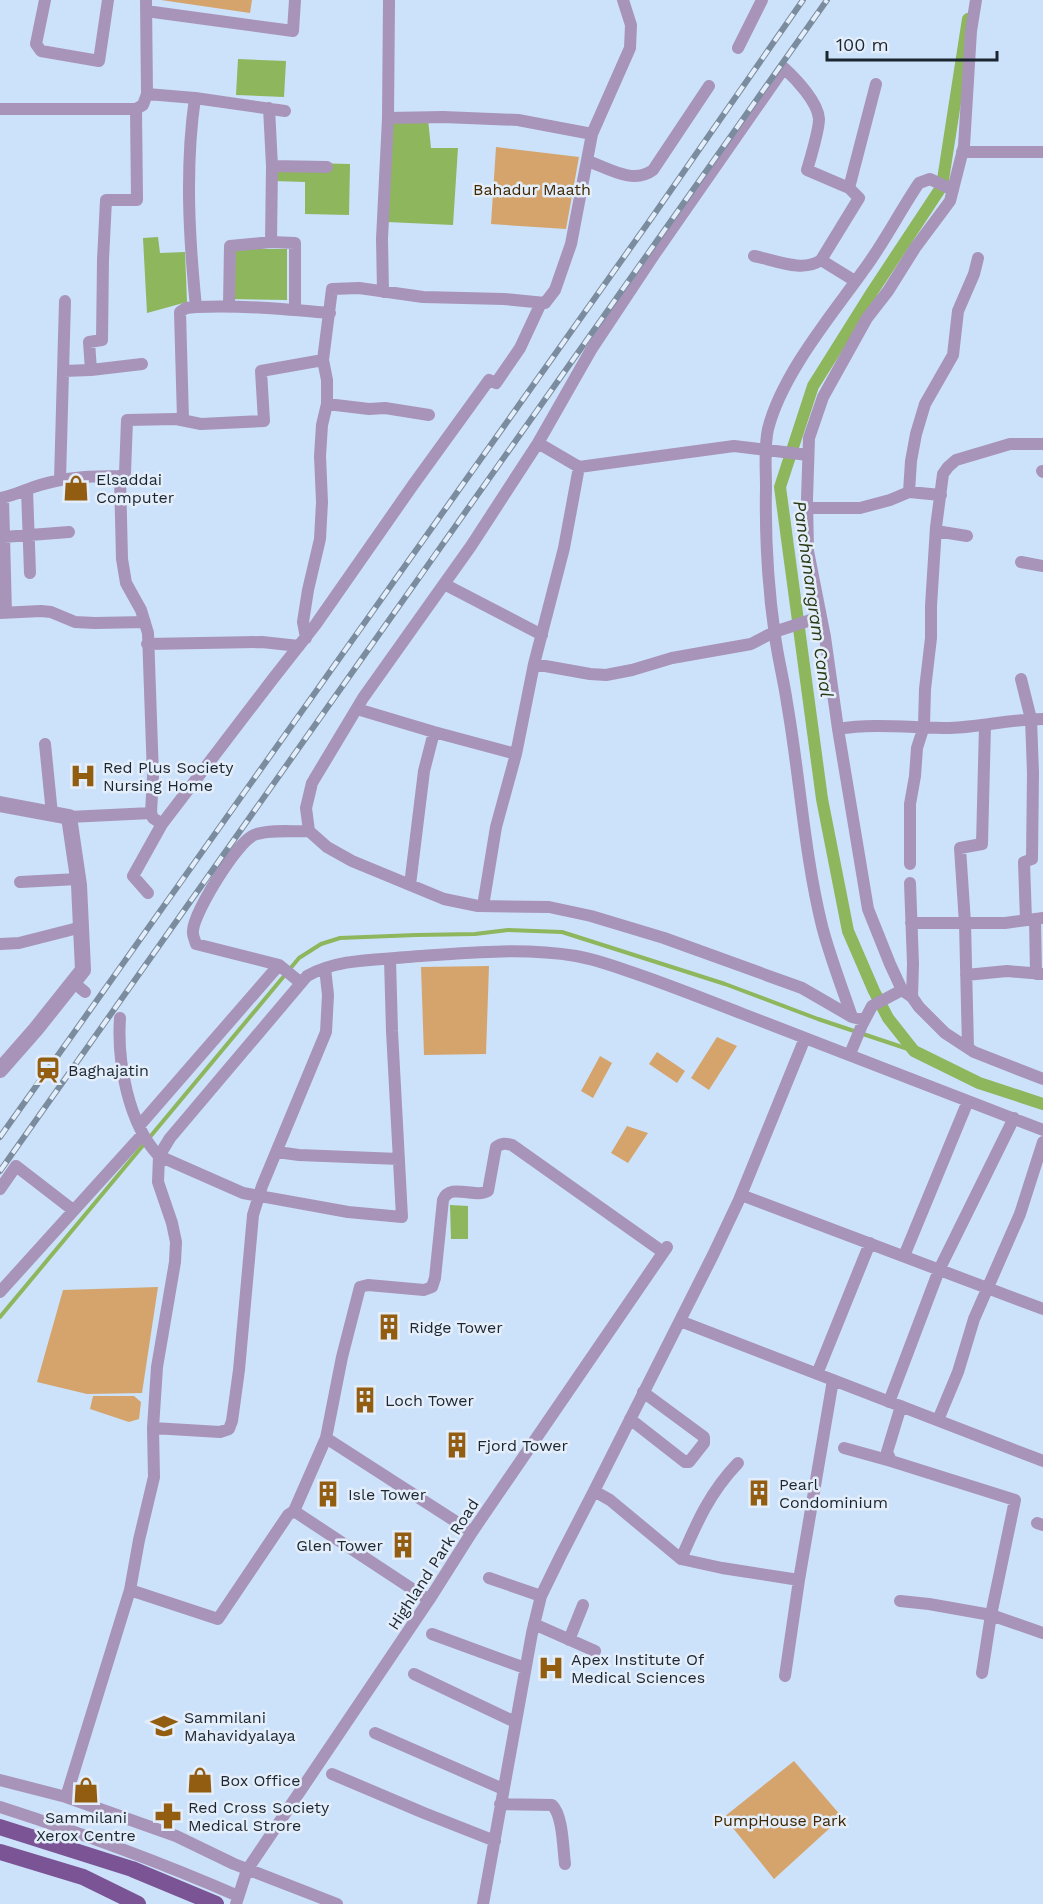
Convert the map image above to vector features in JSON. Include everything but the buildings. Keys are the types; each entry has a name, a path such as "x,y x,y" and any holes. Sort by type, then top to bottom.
{"main road":[{"path":"0,1827 132,1869 216,1904"},
{"path":"0,1852 83,1876 138,1904"}],"street":[{"path":"45,0 36,44 41,51 99,61 108,0"},
{"path":"0,109 136,109 143,105 147,93 146,5 293,31 295,0"},
{"path":"383,292 382,239 388,118 389,0"},
{"path":"302,642 303,622 320,539 322,502 320,456 322,425 327,404 327,380 323,360 332,289 359,288 423,297 504,299 545,303 555,290 571,244 592,134 630,48 631,25 622,0"},
{"path":"738,48 762,0"},
{"path":"976,0 971,31 962,152 949,188 950,201 867,318 823,397 802,454 808,551 868,909 902,994 945,1033 974,1052 1043,1079"},
{"path":"304,831 306,808 312,783 357,709 538,443 597,340 784,68 796,79 810,98 819,119 807,171 849,188 859,198 821,260 814,265 800,266 754,256"},
{"path":"849,188 876,84"},
{"path":"588,161 631,177 646,175 652,170 709,86"},
{"path":"147,93 285,111"},
{"path":"195,98 188,205 196,307"},
{"path":"269,108 272,166 271,242"},
{"path":"91,369 89,342 102,340 106,200 137,200 136,109"},
{"path":"388,118 442,117 518,120 592,134"},
{"path":"962,152 1043,152"},
{"path":"272,166 327,168"},
{"path":"859,1021 834,966 822,926 774,632 767,570 765,520 771,450 768,429 784,388 794,370 864,270 919,183 930,179 949,188"},
{"path":"230,305 230,246 271,242 295,243 295,310"},
{"path":"909,492 911,461 919,424 925,404 953,355 958,311 974,274 978,258"},
{"path":"821,260 855,281"},
{"path":"60,480 65,301"},
{"path":"148,893 133,876 162,824 302,642 489,380 496,383 520,348 541,303"},
{"path":"183,419 180,312 186,308 230,305 330,313"},
{"path":"144,622 75,622 51,612 41,611 3,613 2,498 78,476 120,476 125,473 127,420 183,419 201,424 264,421 261,371 323,360"},
{"path":"63,371 142,364"},
{"path":"327,404 385,408 429,415"},
{"path":"538,443 579,467 734,446 802,454"},
{"path":"910,864 910,804 917,748 924,726 936,531 943,474 956,460 1010,444 1043,444"},
{"path":"483,906 496,827 516,754 534,664 564,548 579,467"},
{"path":"120,476 122,559 126,583 141,610 148,633 153,776 151,813 153,818 162,824"},
{"path":"27,490 30,573"},
{"path":"807,508 860,508 909,492 941,495"},
{"path":"936,531 967,536"},
{"path":"4,537 69,532"},
{"path":"1021,562 1043,566"},
{"path":"444,584 542,634"},
{"path":"534,664 606,675 672,658 751,644 774,632 820,617"},
{"path":"147,644 302,642"},
{"path":"966,975 1007,971 1040,974 1035,919 1024,862 1032,859 1033,773 1037,719 1021,679"},
{"path":"357,709 516,754"},
{"path":"838,729 857,726 948,728 1037,719"},
{"path":"968,1048 960,848 982,844 985,725"},
{"path":"411,885 424,771 434,732"},
{"path":"2,1065 79,987 83,970 78,879 60,816 45,744"},
{"path":"0,804 60,816 151,813"},
{"path":"298,980 279,965 196,944 192,932 196,918 210,891 243,843 259,833 304,831 352,861 444,899 483,906 549,907 591,916 664,938 802,988 859,1021"},
{"path":"20,882 78,879"},
{"path":"852,1049 859,1021 873,1006 902,994 913,964 910,883"},
{"path":"911,923 1005,923 1035,919"},
{"path":"0,944 19,943 82,927"},
{"path":"66,1797 130,1590 154,1477 153,1428 157,1367 175,1262 176,1242 159,1182 159,1156 170,1138 298,980 325,968 351,962 470,952 539,951 578,956 660,982 806,1038 852,1049 968,1101 1043,1130"},
{"path":"120,1018 118,1043 122,1071 144,1136 159,1156 243,1193 348,1212 402,1217 390,959"},
{"path":"0,1292 73,1210 144,1136 279,965"},
{"path":"153,1428 220,1432 229,1429 232,1421 254,1215 303,1084 326,1032 328,994 325,968"},
{"path":"483,1904 525,1668 542,1596 741,1195 806,1038"},
{"path":"904,1256 968,1101"},
{"path":"891,1461 887,1452 895,1404 939,1270 1014,1118"},
{"path":"938,1420 958,1372 974,1319 1020,1214 1043,1142"},
{"name":"Highland Park Road","path":"237,1900 247,1870 429,1600 472,1532 665,1250 512,1145 500,1144 496,1147 488,1191 483,1194 450,1191 443,1200 435,1278 432,1287 424,1290 360,1287 342,1357 326,1438"},
{"path":"277,1152 399,1159"},
{"path":"0,1189 16,1166 73,1210"},
{"path":"741,1195 1043,1310"},
{"path":"817,1374 870,1244"},
{"path":"680,1321 1043,1461"},
{"path":"785,1676 833,1380"},
{"path":"630,1419 685,1462 689,1462 704,1443 704,1437 643,1392"},
{"path":"130,1590 218,1619 288,1515 294,1511 326,1438 472,1532"},
{"path":"844,1448 1016,1500 991,1615 982,1673"},
{"path":"681,1559 709,1500 721,1481 738,1463"},
{"path":"594,1491 610,1500 681,1559 799,1580"},
{"path":"294,1511 429,1600"},
{"path":"489,1578 542,1596"},
{"path":"900,1601 991,1615 1043,1633"},
{"path":"570,1640 583,1605"},
{"path":"534,1624 595,1651"},
{"path":"432,1634 525,1668"},
{"path":"414,1674 515,1722"},
{"path":"375,1733 503,1789"},
{"path":"332,1774 424,1814 495,1841"},
{"path":"0,1780 66,1797 176,1836 247,1870 337,1904"},
{"path":"500,1804 552,1805 555,1807 565,1864"},
{"path":"0,1807 172,1868 237,1900"}],"green space":[{"path":"161,0 252,0 250,13"},
{"name":"Bahadur Maath","path":"496,147 579,157 566,229 491,224"},
{"path":"489,966 486,1054 424,1055 421,967"},
{"path":"717,1037 737,1046 709,1090 691,1078"},
{"path":"657,1052 685,1071 677,1083 649,1064"},
{"path":"600,1056 612,1063 593,1098 581,1091"},
{"path":"627,1126 648,1133 628,1163 611,1153"},
{"path":"158,1287 142,1393 87,1394 37,1382 63,1290"},
{"path":"93,1396 134,1396 141,1402 139,1419 129,1422 90,1409"},
{"name":"PumpHouse Park","path":"794,1761 842,1817 774,1879 724,1817"}],"shaded area":[{"path":"238,59 286,61 284,97 236,95"},
{"path":"392,118 428,119 431,148 458,148 453,225 387,222"},
{"path":"274,162 350,164 349,215 305,214 305,182 273,181"},
{"path":"158,237 160,253 185,252 187,302 147,313 143,238"},
{"path":"232,249 287,249 287,300 231,299"},
{"path":"450,1205 468,1206 468,1239 451,1239"}],"waterway":[{"name":"Panchanangram Canal","path":"968,19 942,186 813,386 780,487 822,799 848,931 888,1018 914,1051 979,1083 1043,1104"},
{"path":"0,1317 299,958 321,944 340,938 475,934 508,930 562,932 725,984 818,1019 914,1051"}],"railway":[{"path":"0,1137 653,216 803,0"},
{"path":"0,1171 827,0"}],"place":[{"name":"Elsaddai Computer","path":"76,488"},
{"name":"Red Plus Society Nursing Home","path":"83,776"},
{"name":"Baghajatin","path":"48,1070"},
{"name":"Ridge Tower","path":"389,1327"},
{"name":"Loch Tower","path":"365,1400"},
{"name":"Fjord Tower","path":"457,1445"},
{"name":"Pearl Condominium","path":"759,1493"},
{"name":"Isle Tower","path":"328,1494"},
{"name":"Glen Tower","path":"403,1545"},
{"name":"Apex Institute Of Medical Sciences","path":"551,1668"},
{"name":"Sammilani Mahavidyalaya","path":"164,1726"},
{"name":"Box Office","path":"200,1780"},
{"name":"Sammilani Xerox Centre","path":"86,1790"},
{"name":"Red Cross Society Medical Strore","path":"168,1816"}]}
